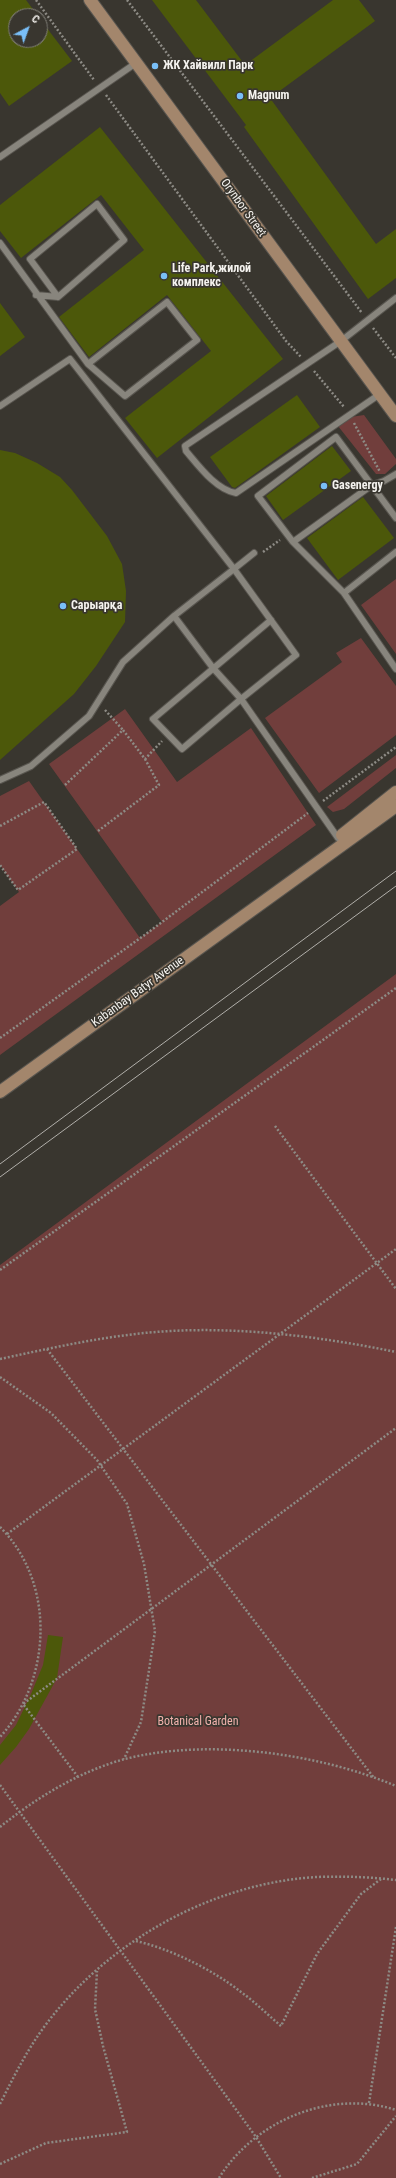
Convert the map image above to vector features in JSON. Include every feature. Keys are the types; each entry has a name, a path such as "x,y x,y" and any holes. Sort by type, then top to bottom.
{"main road":[{"name":"Orynbor Street","path":"90,0 396,416"},
{"name":"Kabanbay Batyr Avenue","path":"276,891 338,838 396,792"},
{"name":"Kabanbay Batyr Avenue","path":"0,1092 276,891 396,806"}],"lane":[{"path":"0,157 136,63"},
{"path":"36,295 58,297 124,240 97,204 30,259 58,297"},
{"path":"0,243 36,295 88,364 125,396 197,340 167,302 88,364"},
{"path":"380,394 236,493 230,492 213,480 186,451 185,446 341,341 396,298"},
{"path":"0,406 70,358 234,569 271,620 296,655 241,699 182,750 153,719 271,620"},
{"path":"396,518 336,437 258,496 292,542 344,593 396,669"},
{"path":"292,542 372,485 384,481 396,474"},
{"path":"344,593 396,552"},
{"path":"0,780 31,766 90,716 122,662 174,616 254,553"},
{"path":"174,616 213,668 241,699 338,838"}],"path":[{"path":"36,0 286,340 326,383 350,415 365,440 384,481"},
{"path":"127,0 396,358"},
{"path":"254,553 266,552 287,535"},
{"path":"98,702 123,730 144,759 159,785 98,831"},
{"path":"65,785 123,730"},
{"path":"144,759 168,735"},
{"path":"0,1038 146,934 396,747"},
{"path":"0,826 44,802 76,849 18,890 0,865"},
{"path":"0,1270 396,988"},
{"path":"276,1126 396,1289"},
{"path":"7,1534 277,1335 396,1250"},
{"path":"0,1359 78,1342 170,1331 229,1331 343,1341 396,1352"},
{"path":"47,1349 374,1778"},
{"path":"0,1377 52,1413 100,1465 127,1504 144,1564 155,1631 141,1722 124,1759"},
{"path":"23,1704 396,1428"},
{"path":"0,1527 7,1534 25,1562 37,1595 41,1628 38,1662 28,1695 11,1724 0,1737"},
{"path":"23,1704 78,1777"},
{"path":"0,1827 20,1811 78,1777 124,1759 163,1752 240,1749 312,1760 396,1786"},
{"path":"0,1785 256,2137 281,2178"},
{"path":"0,2104 20,2063 48,2023 80,1986 120,1951 135,1941 190,1910 231,1894 259,1887 316,1877 360,1876 396,1880"},
{"path":"135,1941 159,1946 241,1991 281,2026 317,1954 361,1894 382,1878"},
{"path":"369,2103 396,1927"},
{"path":"0,2164 8,2158 46,2143 127,2132 103,2046 95,2009 97,1971"},
{"path":"219,2178 236,2156 256,2137 297,2114 334,2104 369,2103 396,2110"},
{"path":"312,2178 357,2164 396,2116"}],"green space":[{"path":"364,415 396,459 396,464 385,474 376,474 338,426 351,417"},
{"path":"396,579 396,654 361,605"},
{"path":"361,638 396,686 396,735 319,793 265,718 342,662 336,653"},
{"path":"125,709 177,782 251,728 316,825 0,1055 0,906 19,892 0,865 0,796 29,781 140,938 162,922 49,764"},
{"path":"396,755 396,768 344,809 333,812 327,807"},
{"name":"Botanical Garden","path":"396,974 396,2178 0,2178 0,1265"}],"building":[{"path":"0,0 26,0 32,8 8,8 8,48 48,48 48,30 72,61 9,106 0,93"},
{"path":"152,0 196,0 245,65 333,0 359,0 375,21 270,98 376,244 396,229 396,278 368,299 244,127 246,125"},
{"name":"Life Park,жилой комплекс","path":"100,127 283,359 157,458 125,418 211,351 167,295 89,357 59,317 144,250 101,195 21,258 0,231 0,205"},
{"path":"0,303 25,337 0,356"},
{"path":"297,395 320,427 235,488 232,487 210,457"},
{"path":"332,446 351,471 283,520 266,496"},
{"name":"Сарыарқа","path":"0,450 15,453 37,463 60,477 72,490 107,536 122,564 126,591 125,622 96,666 74,694 0,760"},
{"path":"363,497 394,538 338,580 307,538"},
{"path":"48,1635 63,1637 57,1678 29,1729 0,1765 0,1745 16,1725 31,1694 43,1665"}],"tram line":[{"path":"0,1164 396,871"},
{"path":"0,1177 396,886"}],"place":[{"name":"ЖК Хайвилл Парк","path":"155,66"},
{"name":"Magnum","path":"240,96"},
{"name":"Life Park,жилой комплекс","path":"164,276"},
{"name":"Gasenergy","path":"324,486"},
{"name":"Сарыарқа","path":"63,606"}]}
